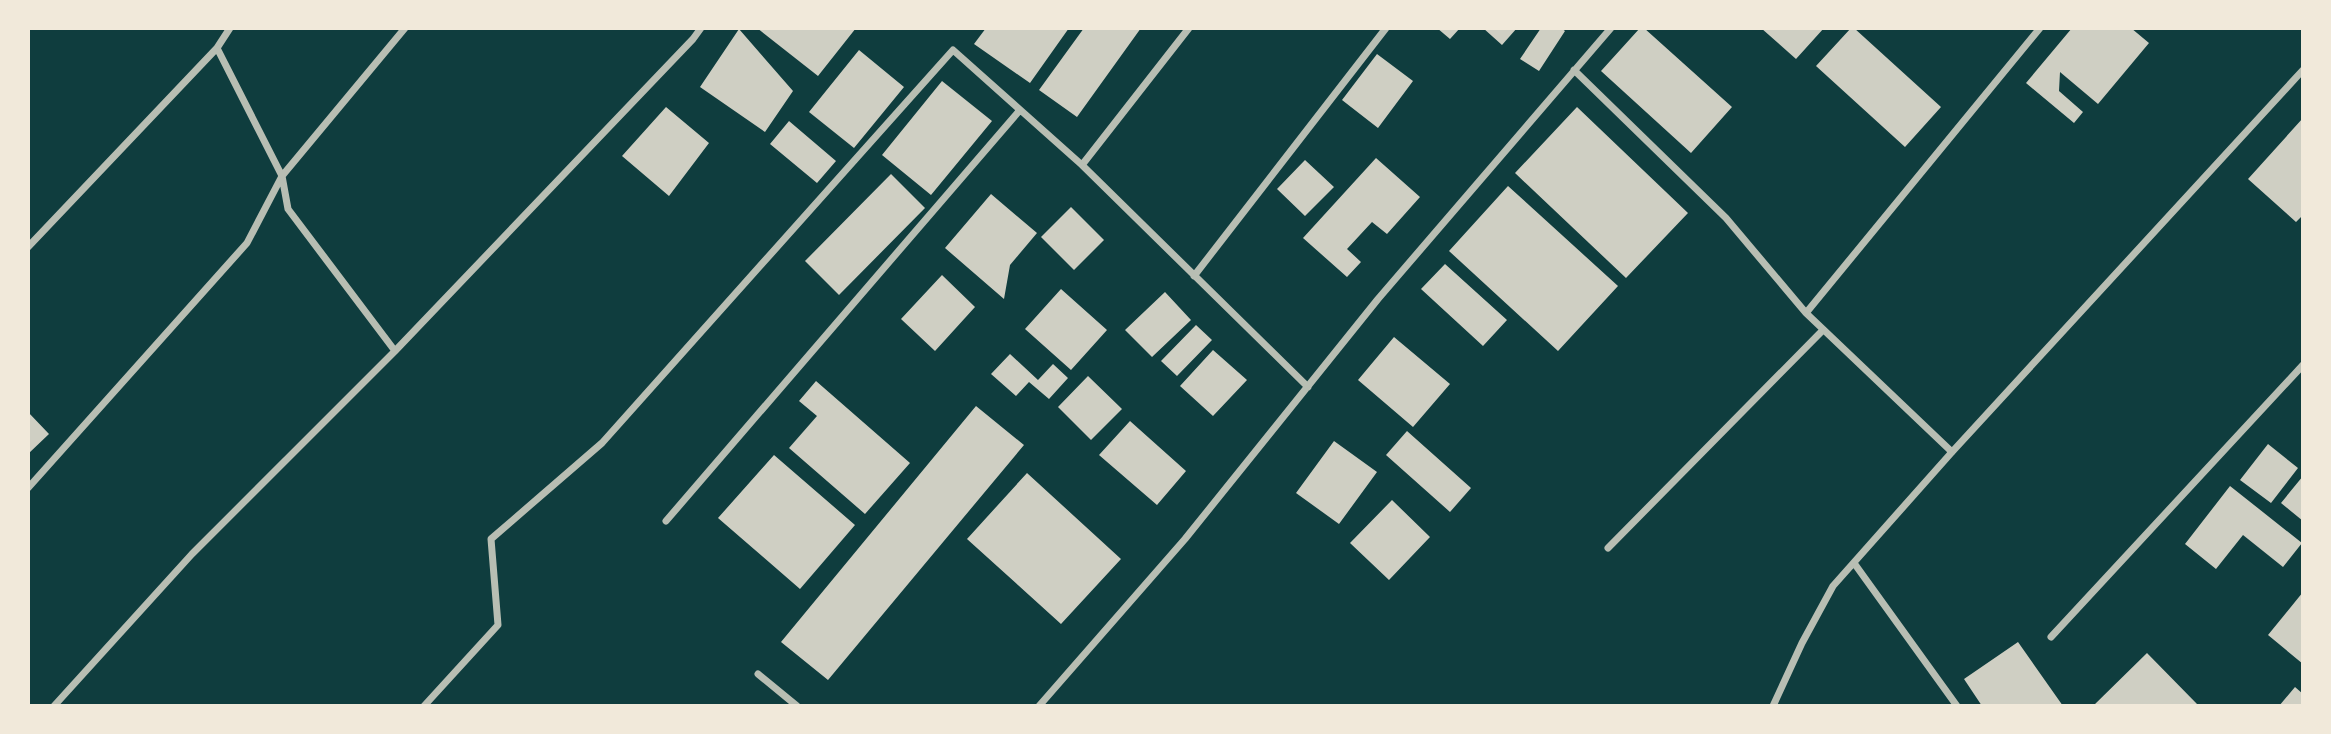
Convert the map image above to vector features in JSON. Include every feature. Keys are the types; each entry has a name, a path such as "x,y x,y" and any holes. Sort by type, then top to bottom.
{"street":[{"path":"28,247 217,48 230,28"},
{"path":"28,488 247,243 282,176 405,28"},
{"path":"54,706 192,554 395,351 694,39 701,28"},
{"path":"1082,165 1189,28"},
{"path":"1194,276 1386,28"},
{"path":"1039,706 1185,539 1378,299 1611,28"},
{"path":"1806,313 2040,28"},
{"path":"217,48 282,176 288,209 395,351"},
{"path":"424,706 498,625 491,539 602,443 953,50 1082,165 1308,387"},
{"path":"1574,70 1726,218 1806,313 1952,452"},
{"path":"1773,706 1802,643 1833,586 1952,452 2303,70"},
{"path":"666,522 1020,110"},
{"path":"1608,548 1823,330"},
{"path":"2051,637 2303,365"},
{"path":"1853,563 1957,706"},
{"path":"758,674 797,706"}],"building":[{"path":"757,28 856,28 818,76"},
{"path":"986,28 1069,28 1030,83 974,44"},
{"path":"1084,28 1141,28 1077,117 1039,90"},
{"path":"1437,28 1460,28 1450,39"},
{"path":"1483,28 1517,28 1502,45"},
{"path":"1541,28 1561,28 1565,31 1539,71 1520,59"},
{"path":"1640,28 1644,28 1732,107 1691,153 1601,71"},
{"path":"1761,28 1824,28 1796,59"},
{"path":"1851,28 1941,107 1905,147 1816,66"},
{"path":"2072,28 2131,28 2149,43 2098,104 2060,72 2059,91 2083,112 2074,123 2026,83"},
{"path":"739,29 793,91 765,132 700,87"},
{"path":"859,50 904,87 854,148 809,112"},
{"path":"1377,54 1413,81 1378,128 1342,100"},
{"path":"942,81 992,121 931,195 882,155"},
{"path":"666,107 709,143 669,196 622,156"},
{"path":"1577,107 1688,213 1626,278 1515,173"},
{"path":"2303,118 2303,215 2296,222 2248,179"},
{"path":"789,121 836,161 817,183 770,144"},
{"path":"1376,158 1420,197 1387,234 1372,222 1347,249 1361,262 1347,277 1303,238"},
{"path":"1305,160 1334,187 1305,216 1277,189"},
{"path":"891,174 925,208 839,295 805,261"},
{"path":"1508,186 1618,286 1558,351 1449,251"},
{"path":"991,194 1037,233 1010,265 1004,299 945,248"},
{"path":"1071,207 1104,240 1074,270 1041,237"},
{"path":"1445,264 1507,320 1483,346 1421,289"},
{"path":"942,275 975,307 935,351 901,319"},
{"path":"1061,289 1107,330 1071,370 1025,329"},
{"path":"1165,292 1191,320 1152,357 1125,330"},
{"path":"1196,325 1212,340 1177,376 1161,361"},
{"path":"1394,337 1450,384 1413,427 1358,380"},
{"path":"1213,350 1247,380 1213,416 1180,386"},
{"path":"1010,354 1038,380 1053,364 1068,378 1049,399 1029,382 1016,396 991,374"},
{"path":"1088,376 1122,409 1091,440 1058,407"},
{"path":"816,381 910,463 865,514 789,448 817,416 799,401"},
{"path":"976,406 1024,445 828,680 781,642"},
{"path":"28,412 49,434 28,454"},
{"path":"1130,421 1186,471 1157,505 1099,455"},
{"path":"1407,431 1471,488 1450,512 1386,455"},
{"path":"1334,441 1377,472 1339,524 1296,493"},
{"path":"2268,444 2298,468 2271,503 2240,480"},
{"path":"774,455 855,525 800,589 718,518"},
{"path":"1027,473 1121,559 1061,624 967,539"},
{"path":"2303,476 2303,521 2281,503"},
{"path":"2230,486 2302,543 2283,567 2243,535 2216,569 2185,544"},
{"path":"1392,500 1430,537 1389,580 1350,543"},
{"path":"2303,592 2303,664 2268,635"},
{"path":"2018,642 2063,706 1982,706 1964,679"},
{"path":"2147,653 2197,704 2195,706 2093,706"},
{"path":"2295,687 2303,694 2303,706 2279,706"}]}
